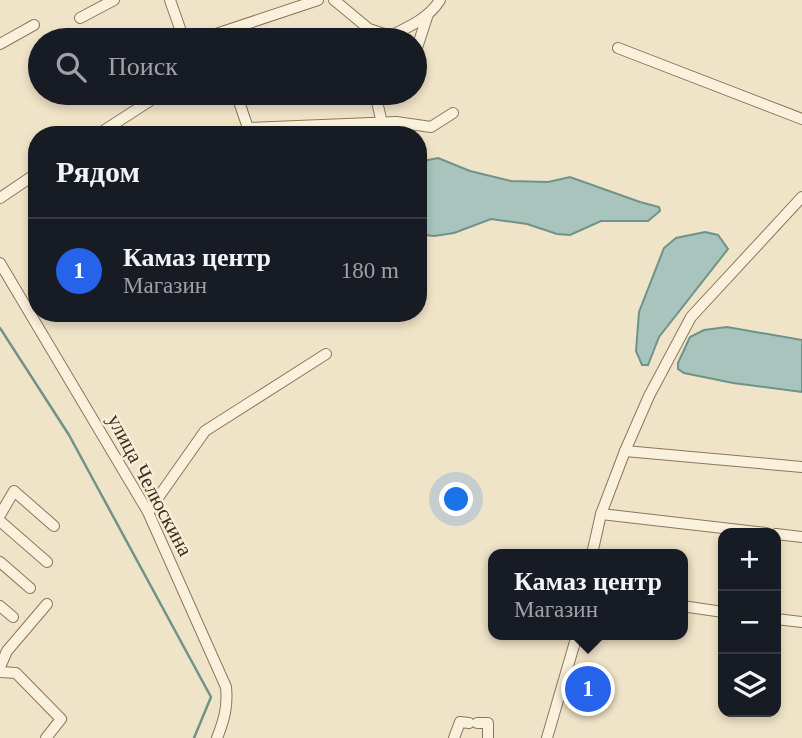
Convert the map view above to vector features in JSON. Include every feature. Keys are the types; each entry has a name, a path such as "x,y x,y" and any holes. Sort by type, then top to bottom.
{"street":[{"path":"79,18 114,0"},
{"path":"170,0 180,28"},
{"path":"234,28 318,0"},
{"path":"334,0 368,28"},
{"path":"407,28 428,14 440,0"},
{"path":"423,28 428,14"},
{"path":"29,28 34,25"},
{"path":"0,44 28,28"},
{"path":"618,48 802,119"},
{"path":"111,126 143,105"},
{"path":"240,105 247,126"},
{"path":"378,105 382,123"},
{"path":"427,126 431,127 453,113"},
{"path":"302,126 396,122 424,126"},
{"path":"0,198 28,179"},
{"path":"593,549 601,514 625,451 649,396 691,317 802,197"},
{"name":"улица Челюскина","path":"0,263 28,310"},
{"name":"улица Челюскина","path":"35,322 148,512 226,687 226,715 217,738"},
{"path":"148,512 205,431 326,354"},
{"path":"625,451 802,467"},
{"path":"0,515 14,491 54,526"},
{"path":"601,514 723,528"},
{"path":"0,521 47,562"},
{"path":"781,535 802,537"},
{"path":"0,562 30,588"},
{"path":"46,738 61,719 16,673 0,670 7,651 47,604"},
{"path":"0,606 13,617"},
{"path":"688,607 718,611"},
{"path":"781,620 802,622"},
{"path":"547,738 576,640"},
{"path":"454,738 460,722 488,723 488,738"}],"water":[{"path":"438,158 470,171 511,181 548,182 570,177 659,207 660,211 648,221 601,221 570,235 557,234 527,224 491,219 454,233 427,235 427,160"},
{"path":"705,232 718,235 728,249 659,337 648,365 642,365 636,351 639,312 664,248 676,238"},
{"path":"727,327 802,340 802,392 733,383 684,373 678,369 678,363 690,337 704,330"}],"waterway":[{"path":"0,328 69,435 211,697 194,738"}],"place":[{"name":"Камаз центр","path":"588,689"}]}
